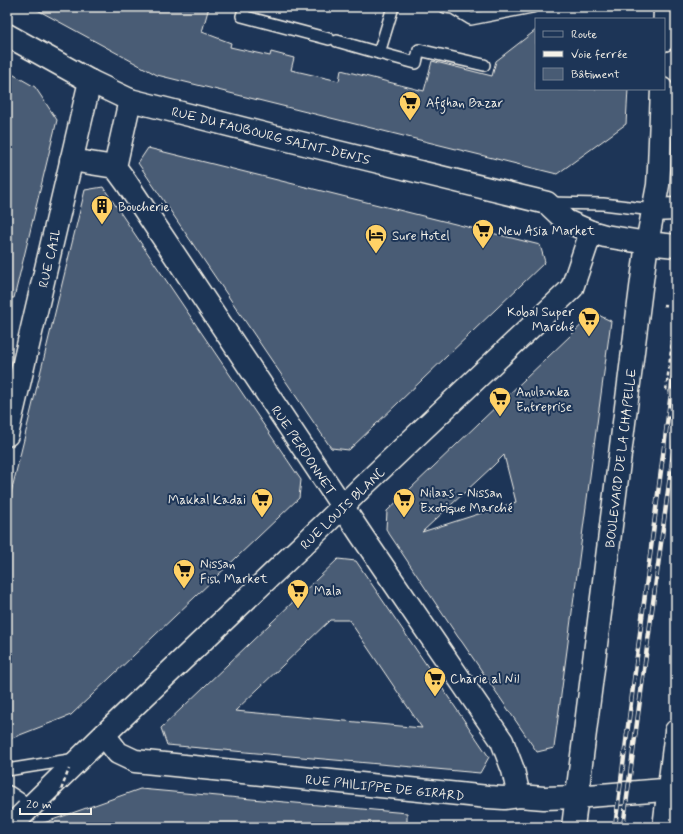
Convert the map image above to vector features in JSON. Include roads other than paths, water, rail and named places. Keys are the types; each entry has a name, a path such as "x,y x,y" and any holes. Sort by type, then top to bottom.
{"street":[{"path":"665,7 665,18"},
{"name":"RUE DU FAUBOURG SAINT-DENIS","path":"7,35 90,82 130,100 547,203 566,221 605,236 676,246"},
{"name":"RUE CAIL","path":"7,434 90,82"},
{"name":"BOULEVARD DE LA CHAPELLE","path":"572,827 647,243 658,185 662,90"},
{"path":"71,160 114,167 130,100"},
{"name":"RUE PERDONNET","path":"114,167 126,182 342,507 502,741 513,770 519,796"},
{"path":"653,210 676,209"},
{"name":"RUE LOUIS BLANC","path":"10,827 37,808 75,764 104,735 572,288 592,232"},
{"path":"664,827 672,789 676,731"},
{"name":"RUE PHILIPPE DE GIRARD","path":"104,735 118,753 135,762 488,797 576,797 672,789"},
{"path":"7,798 37,808"}],"lane":[{"path":"245,7 242,16 416,63 419,50 484,64"},
{"path":"379,52 393,7"},
{"path":"445,7 453,8 471,19 532,7"},
{"name":"RUE DU FAUBOURG SAINT-DENIS","path":"547,203 603,204 653,210"},
{"path":"7,770 75,764"}],"railway":[{"path":"615,827 676,354"},
{"path":"623,827 676,431"}],"place":[{"name":"Afghan Bazar","path":"410,122"},
{"name":"Boucherie","path":"102,226"},
{"name":"New Asia Market","path":"483,250"},
{"name":"Sure Hotel","path":"376,254"},
{"name":"Kobal Super Marché","path":"589,338"},
{"name":"Anulanka Entreprise","path":"500,418"},
{"name":"Makkal Kadai","path":"262,518"},
{"name":"Nilaas - Nissan Exotique Marché","path":"404,518"},
{"name":"Nissan Fish Market","path":"184,590"},
{"name":"Mala","path":"298,610"},
{"name":"Charie al Nil","path":"435,698"}]}
